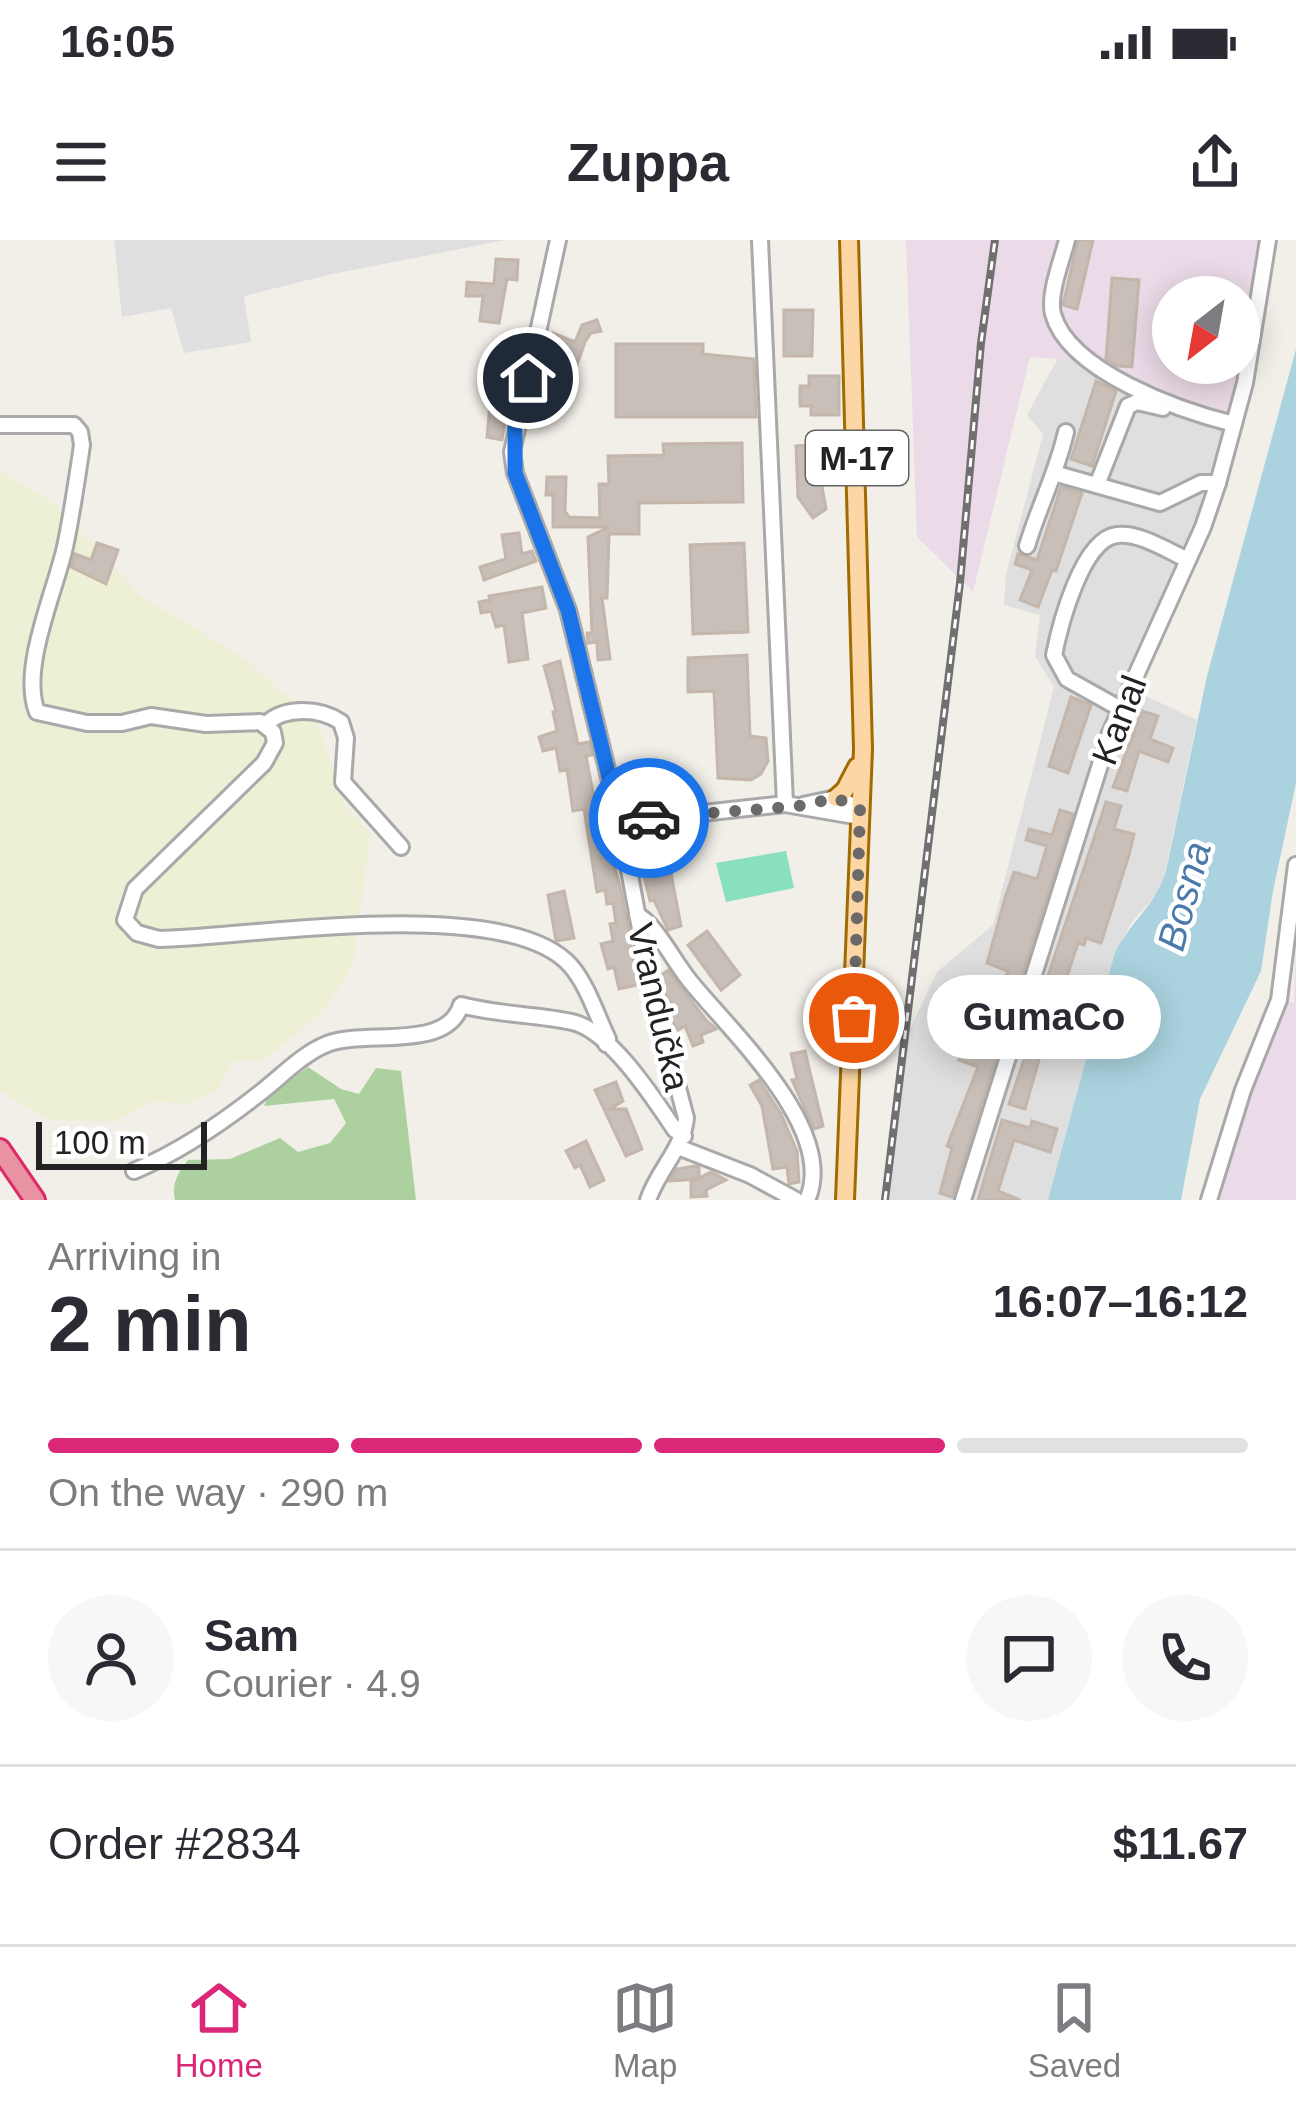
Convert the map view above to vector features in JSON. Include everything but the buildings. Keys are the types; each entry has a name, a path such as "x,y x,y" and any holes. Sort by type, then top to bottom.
{"highway":[{"path":"0,1149 34,1200"}],"main road":[{"name":"M-17","path":"845,1200 863,749 849,240"},
{"path":"836,798 850,782 863,749"}],"street":[{"name":"Vrandučka","path":"558,240 512,452 515,473 568,610 620,822 650,982 686,1118 681,1142"},
{"path":"760,240 792,805"},
{"path":"1067,240 1051,310 1060,328 1110,376 1173,407 1234,424"},
{"name":"Kanal","path":"963,1200 1119,708 1218,483 1245,382 1268,240"},
{"path":"1097,485 1128,406 1137,402 1168,410 1173,407"},
{"path":"0,425 74,425 82,446 64,550 41,629 32,700 37,712 87,723 122,723 151,716 206,724 266,724 292,710 329,716 341,722 346,738 343,782 401,847"},
{"path":"1027,546 1044,490 1057,474 1066,433"},
{"path":"1057,474 1160,503 1201,483 1218,483"},
{"path":"1119,708 1066,679 1054,655 1079,578 1095,546 1115,535 1130,536 1188,560"},
{"path":"266,724 275,743 271,754 135,890 125,920 137,933 159,939 393,925 497,930 569,964 596,1012 606,1044"},
{"path":"620,822 836,798 860,813"},
{"path":"792,805 860,813"},
{"path":"1209,1200 1243,1090 1279,1000 1296,865"},
{"path":"637,915 649,922 678,966 779,1086 807,1143 814,1177 807,1200"},
{"path":"134,1171 249,1102 326,1044 434,1033 451,1024 460,1005 496,1015 578,1023 632,1070 681,1142 796,1200"},
{"path":"648,1200 662,1166 681,1142"}],"shaded area":[{"path":"114,240 505,240 244,296 251,342 184,353 171,308 122,317"},
{"path":"906,240 1268,240 1260,283 1260,276 1152,276 1152,384 1241,384 1234,424 1206,418 1089,361 1030,357 973,592 917,537"},
{"path":"1058,358 1090,361 1234,424 1218,483 1129,688 1197,720 1162,887 1132,922 1115,952 1048,1200 885,1200 907,1035 937,972 993,925 1054,687 1035,656 1040,615 1004,605 1006,575 1043,434 1027,415"},
{"path":"1296,946 1296,1200 1217,1200 1243,1109 1285,1003 1294,1002"}],"green space":[{"path":"0,471 57,505 142,597 238,654 318,722 346,808 371,833 353,963 327,1007 265,1060 234,1062 216,1091 188,1104 150,1101 118,1122 49,1120 0,1091"},
{"path":"786,851 794,888 726,902 716,863"},
{"path":"308,1067 341,1089 359,1094 376,1068 401,1071 416,1200 175,1200 176,1179 188,1160 230,1159 280,1138 298,1152 330,1143 346,1123 334,1099 264,1106 267,1098"}],"water":[{"name":"Bosna","path":"1296,349 1296,783 1261,971 1200,1099 1181,1200 1048,1200 1115,952 1166,871 1207,676"}],"railway":[{"path":"885,1200 960,583 995,240"}],"way so far":[{"path":"649,818 799,806 836,798 860,809 854,1018"}],"place":[{"name":"GumaCo","path":"854,1018"}],"route":[{"path":"528,378 515,425 515,473 568,610 620,822 649,818"}]}
